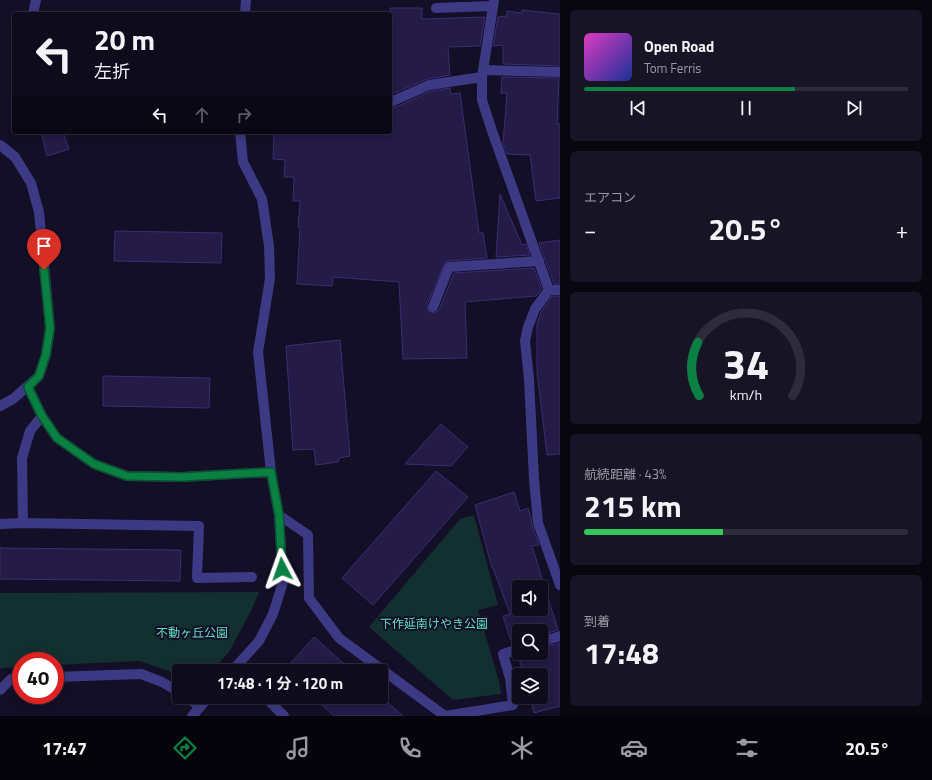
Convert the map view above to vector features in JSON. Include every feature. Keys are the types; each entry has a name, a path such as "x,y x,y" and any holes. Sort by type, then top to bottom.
{"street":[{"path":"33,12 36,0"},
{"path":"245,12 246,0"},
{"path":"436,8 493,3 482,73 482,100 549,290"},
{"path":"393,100 429,85 482,73 560,72"},
{"path":"240,134 243,162 262,199 269,246 270,279 258,352 271,472 279,515 283,582 273,614 259,641 240,664"},
{"path":"0,145 15,157 31,183 39,212 50,328 46,354 39,376 13,399 0,406"},
{"path":"433,307 449,267 539,261"},
{"path":"549,290 560,290"},
{"path":"549,290 535,309 525,340 529,379 534,479 538,523 560,585"},
{"path":"28,387 42,416 57,438 94,464 127,476 182,477 271,472"},
{"path":"24,524 22,458 30,431 42,416"},
{"path":"279,515 308,535 309,598 340,638 445,716 513,705 510,678 503,654 512,651"},
{"path":"0,524 199,526 198,578 252,577"},
{"path":"548,640 560,636"},
{"path":"64,677 142,674 172,688"},
{"path":"0,690 12,678"},
{"path":"196,704 200,707"},
{"path":"192,716 203,704"},
{"path":"272,704 284,716"}],"green space":[{"name":"下作延南けやき公園","path":"474,515 498,605 478,610 499,681 501,694 453,700 369,627 460,519"},
{"name":"不動ヶ丘公園","path":"259,592 251,611 229,652 218,664 172,664 172,672 139,661 64,665 64,652 12,652 12,667 1,668 0,670 0,593"}],"building":[{"path":"390,8 422,8 422,19 485,17 480,46 448,47 450,75 427,79 392,94 392,12 390,12"},
{"path":"522,10 560,14 560,66 503,64 503,45 493,46 498,17 507,16 507,11 522,13"},
{"path":"502,77 559,78 557,124 560,124 560,198 536,201 530,155 507,154 503,143 507,93 501,93"},
{"path":"450,88 451,94 460,93 479,233 483,233 487,258 445,262 427,305 428,311 434,313 439,310 454,273 534,268 542,289 536,296 465,302 467,358 403,359 399,282 333,277 332,286 297,284 300,201 293,201 294,177 284,177 285,160 273,159 274,134 392,134 392,107 396,107 431,91"},
{"path":"42,134 64,134 69,149 47,156"},
{"path":"500,194 522,245 526,244 530,255 496,257"},
{"path":"115,231 222,233 221,263 114,261"},
{"path":"560,240 560,284 554,284 539,243"},
{"path":"552,296 560,296 560,454 547,455 537,372 537,323 541,312"},
{"path":"340,340 350,456 339,458 338,462 316,465 314,449 293,450 286,346"},
{"path":"103,376 210,378 209,408 103,406"},
{"path":"441,424 468,447 451,466 405,464"},
{"path":"436,471 468,497 373,605 342,578"},
{"path":"514,492 520,511 528,508 539,545 532,546 543,580 512,580 512,616 548,616 548,598 558,630 548,633 548,624 512,624 512,638 510,639 503,616 510,614 492,568 475,505"},
{"path":"0,548 181,550 180,581 0,579"},
{"path":"314,637 344,664 290,664"},
{"path":"560,643 560,706 534,713 532,704 548,704 548,668 522,668 519,660 548,660 548,646"},
{"path":"388,703 403,716 334,716 321,704"}],"route":[{"path":"44,270 50,328 46,354 39,376 28,387 42,416 57,438 94,464 127,476 182,477 271,472 279,515 282,569"}]}
